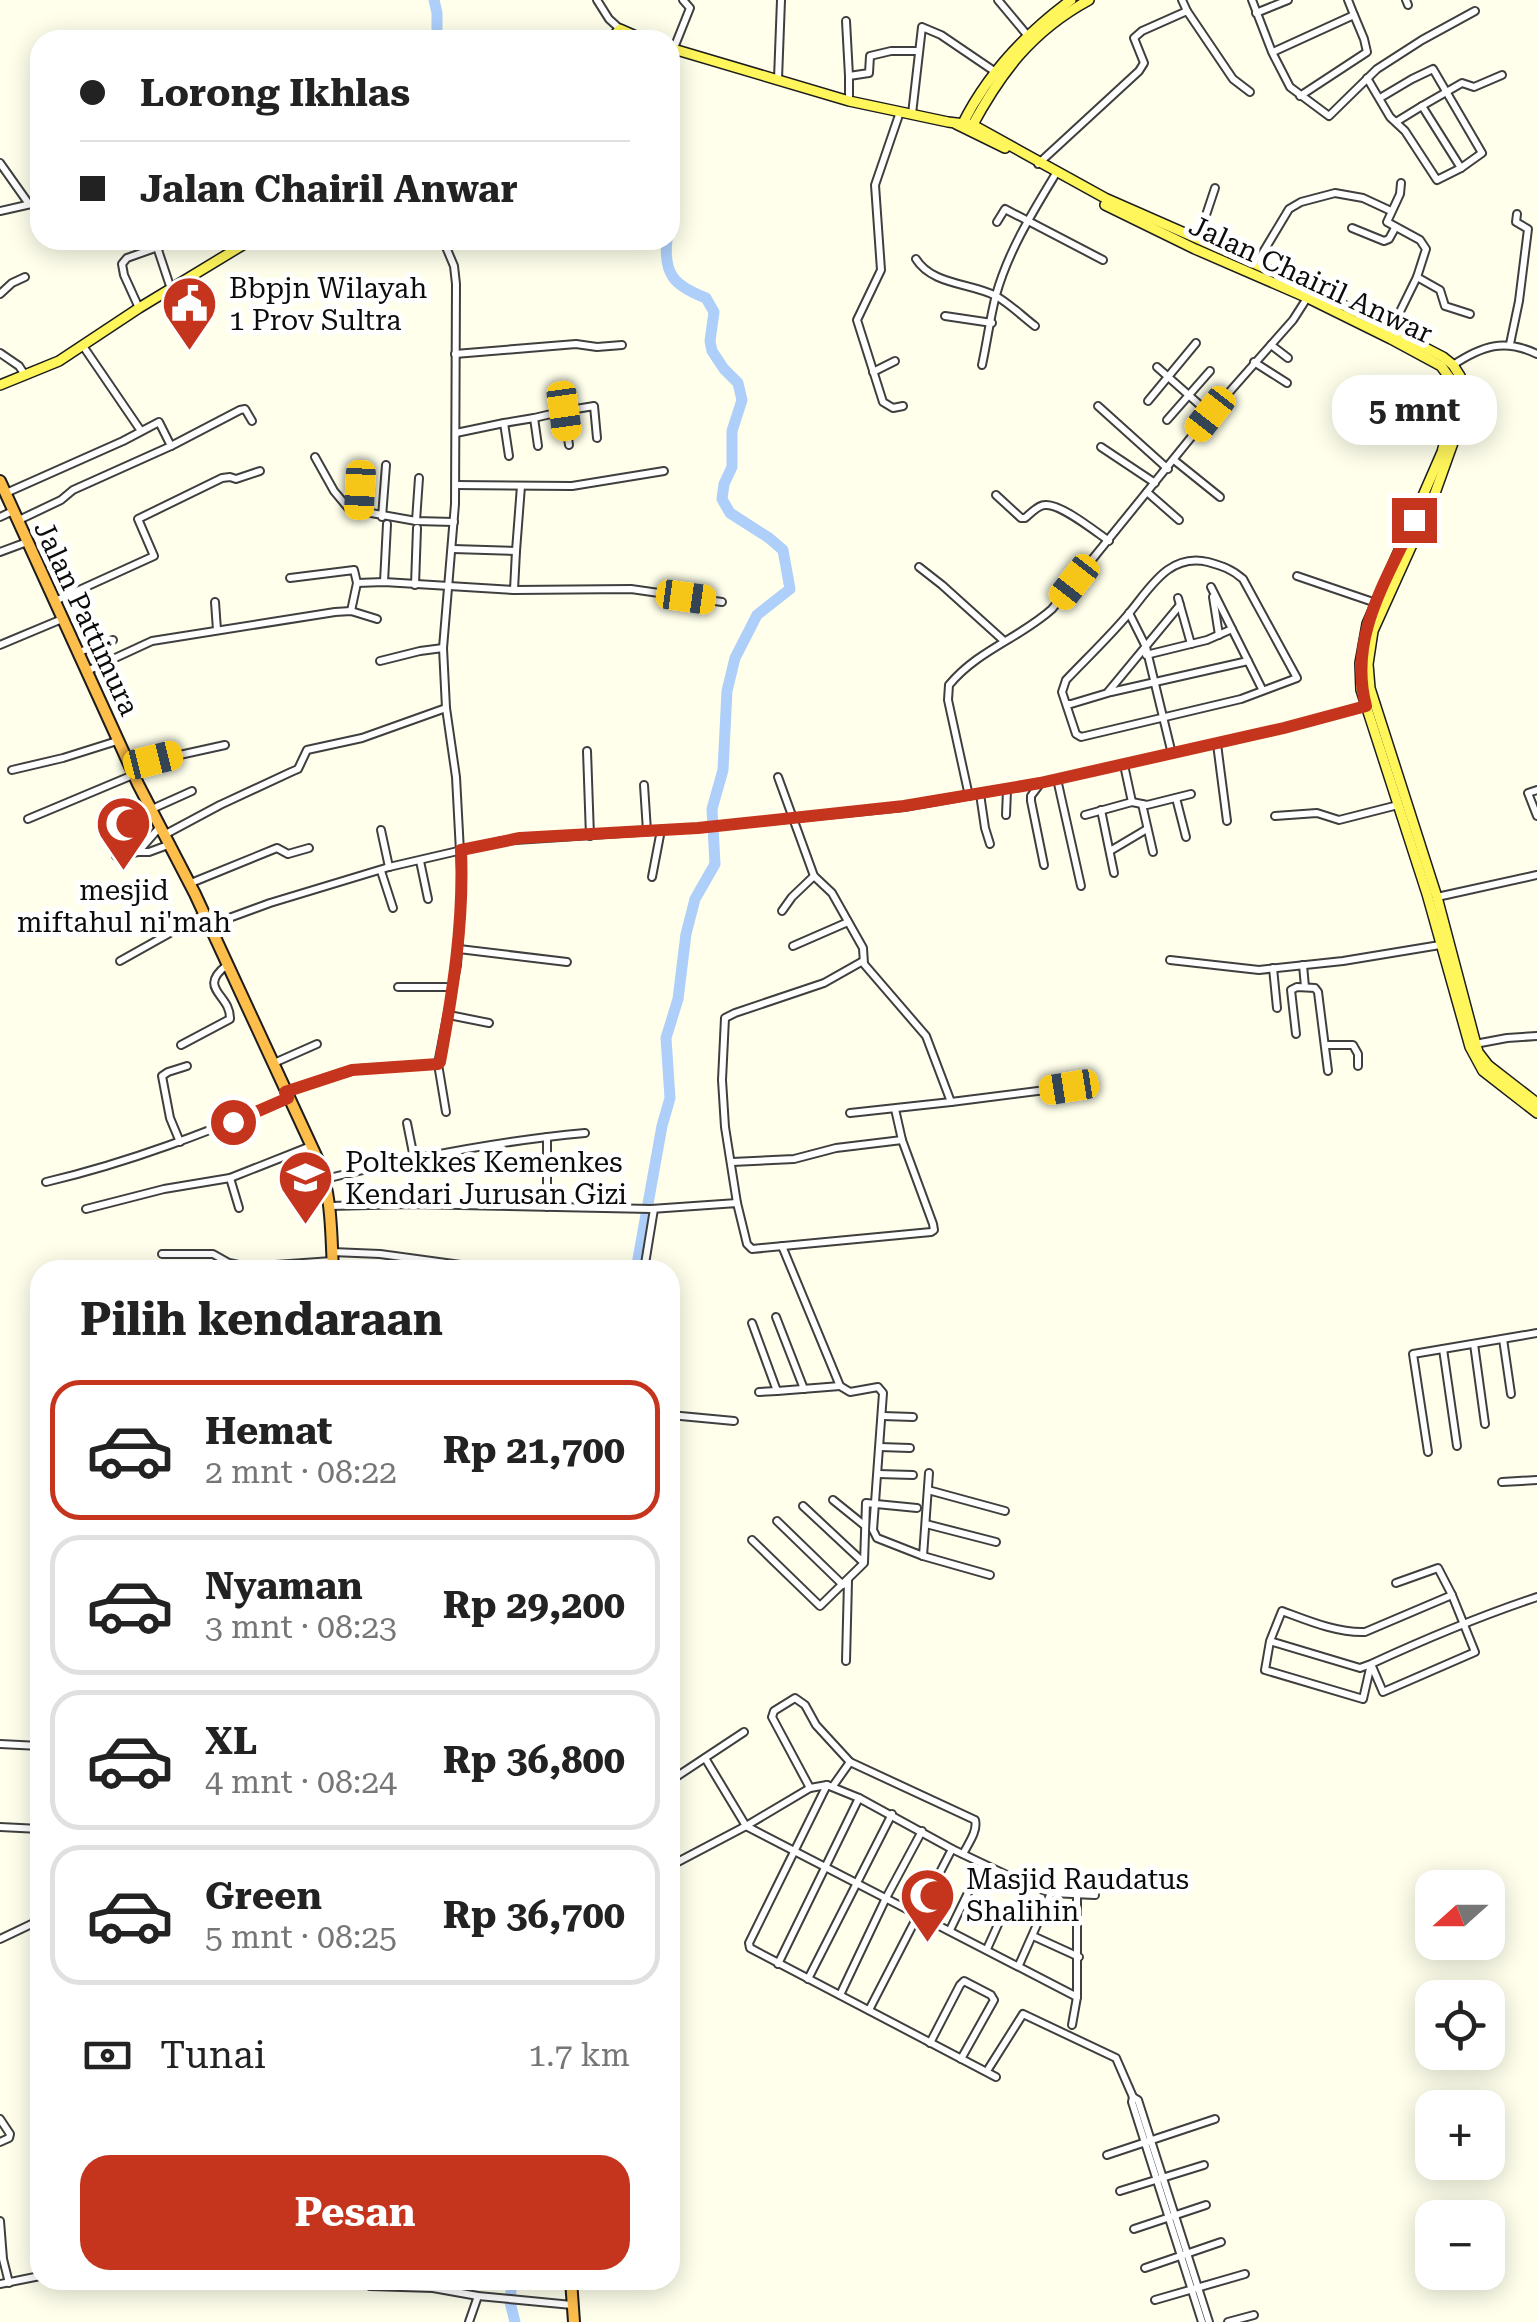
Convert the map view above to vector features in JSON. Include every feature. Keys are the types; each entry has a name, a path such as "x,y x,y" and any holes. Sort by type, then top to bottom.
{"highway":[{"name":"Jalan Pattimura","path":"0,481 326,1179 332,1260"},
{"path":"571,2290 574,2322"}],"main road":[{"path":"964,126 994,71 1071,0"},
{"path":"964,126 1016,58 1055,22 1089,0"},
{"name":"Jalan Chairil Anwar","path":"680,54 848,101 964,126 1105,198 1256,264 1453,365 1462,385 1459,426 1373,631 1368,664 1370,705 1440,944 1476,1044 1488,1066 1536,1100"},
{"name":"Jalan Chairil Anwar","path":"1039,163 1099,202 1194,249 1310,294"},
{"path":"0,385 59,362 235,250"},
{"name":"Jalan Chairil Anwar","path":"1389,334 1441,366 1454,384 1455,404 1430,494 1367,624 1360,675 1437,897 1470,1047 1479,1066 1537,1114"}],"street":[{"path":"597,0 609,20 620,29"},
{"path":"680,32 690,8 683,0"},
{"path":"778,79 781,0"},
{"path":"998,0 1028,36"},
{"path":"1182,0 1233,79 1250,92"},
{"path":"1252,0 1288,82 1300,96 1330,116 1367,78 1422,40 1475,11"},
{"path":"1256,14 1288,0"},
{"path":"1300,96 1367,52 1348,0"},
{"path":"1039,163 1144,66 1134,42 1136,35 1187,11"},
{"path":"1272,52 1354,16"},
{"path":"846,22 848,101"},
{"path":"912,114 923,26 994,71"},
{"path":"849,76 870,73 873,55 918,51"},
{"path":"1367,78 1380,98 1396,122 1405,130 1437,180 1482,153 1434,70 1380,98"},
{"path":"1396,122 1462,83 1477,86 1502,75"},
{"path":"1422,106 1461,168"},
{"path":"900,112 875,185 881,270 857,320 883,402 893,408 903,406"},
{"path":"0,163 28,204 0,211"},
{"path":"982,365 996,296 1011,252 1055,176"},
{"path":"1389,334 1424,260 1425,245 1387,222 1401,184"},
{"path":"1198,240 1215,188"},
{"path":"1256,264 1289,209 1302,202 1334,193 1364,198 1391,212"},
{"path":"998,222 1005,209 1104,260"},
{"path":"1510,344 1528,229 1516,222 1517,214"},
{"path":"1352,228 1384,241 1395,228"},
{"path":"139,308 122,264 145,250"},
{"path":"163,250 172,290"},
{"path":"446,1112 438,1064 459,949 462,889 444,648 456,485 456,274 448,250"},
{"path":"916,258 934,274 996,296 1035,326"},
{"path":"0,294 25,277"},
{"path":"1417,277 1440,290 1445,306 1470,314"},
{"path":"969,796 948,700 949,685 973,660 1052,609 1210,414 1293,320 1310,294"},
{"path":"945,316 992,323"},
{"path":"1148,401 1196,343"},
{"path":"456,354 576,344 622,345"},
{"path":"1271,345 1288,358"},
{"path":"1453,365 1496,345 1522,346 1537,354"},
{"path":"82,346 141,432"},
{"path":"0,353 19,366 25,376"},
{"path":"874,372 895,361"},
{"path":"1254,362 1288,383"},
{"path":"1157,368 1210,414"},
{"path":"1168,420 1210,371"},
{"path":"456,432 594,406 597,438"},
{"path":"1098,406 1168,470"},
{"path":"0,517 16,516 61,500 72,490 244,409 252,422"},
{"path":"564,411 568,444"},
{"path":"534,418 538,446"},
{"path":"5,494 159,422 171,446"},
{"path":"504,422 509,456"},
{"path":"1100,448 1155,483"},
{"path":"315,458 344,506 384,520 417,524 454,522"},
{"path":"1174,460 1220,497"},
{"path":"384,582 386,466"},
{"path":"358,511 360,468"},
{"path":"54,602 154,556 138,519 222,478 236,480 260,471"},
{"path":"456,485 572,486 664,471"},
{"path":"415,585 419,478"},
{"path":"514,590 521,486"},
{"path":"1147,492 1179,520"},
{"path":"996,495 1021,518 1050,505 1108,541"},
{"path":"0,552 27,542"},
{"path":"453,549 516,551"},
{"path":"1196,559 1231,569 1245,582 1297,678 1262,689 1241,699 1081,737 1076,734 1062,692 1066,680 1164,571 1196,559"},
{"path":"919,567 1003,640"},
{"path":"290,578 351,569 358,583 351,610"},
{"path":"1297,576 1376,603"},
{"path":"358,583 514,590 632,590 722,602"},
{"path":"1219,635 1211,587 1262,689"},
{"path":"214,602 218,630"},
{"path":"1107,693 1146,651 1179,602 1191,644"},
{"path":"87,671 146,643 267,621 351,610 377,620"},
{"path":"1130,613 1146,651 1172,754"},
{"path":"0,645 63,618"},
{"path":"1146,651 1191,644 1232,628"},
{"path":"79,652 113,640"},
{"path":"380,661 444,648"},
{"path":"1066,704 1248,661"},
{"path":"120,961 207,920 461,850 520,838 698,828 886,809 1007,790 1218,744 1370,705"},
{"path":"138,852 220,804 291,772 307,750 362,738 446,708"},
{"path":"12,770 118,740"},
{"path":"28,819 132,770 225,744"},
{"path":"1218,744 1227,821"},
{"path":"587,751 590,836"},
{"path":"1124,765 1132,802"},
{"path":"778,777 814,876 828,886 863,948 863,961 874,977 926,1036 951,1102"},
{"path":"1057,779 1081,886"},
{"path":"1040,783 1031,801 1044,865"},
{"path":"644,784 647,831"},
{"path":"1006,815 1007,790"},
{"path":"1537,790 1528,793 1537,816"},
{"path":"152,808 192,791"},
{"path":"980,794 990,844"},
{"path":"1084,815 1132,802 1147,805 1190,794"},
{"path":"1176,798 1186,837"},
{"path":"1142,804 1154,852"},
{"path":"1275,816 1316,814 1339,820 1399,805"},
{"path":"1101,810 1114,874"},
{"path":"1110,851 1148,829"},
{"path":"381,830 389,868"},
{"path":"652,877 661,830"},
{"path":"116,856 148,852 165,835"},
{"path":"190,884 276,848 288,854 309,848"},
{"path":"420,861 428,899"},
{"path":"380,871 393,908"},
{"path":"1437,897 1537,875"},
{"path":"782,910 814,876"},
{"path":"794,946 848,922"},
{"path":"1170,960 1248,970 1440,944"},
{"path":"459,949 567,962"},
{"path":"863,961 824,983 725,1018 725,1127 737,1203 749,1247 762,1249 934,1230 895,1109"},
{"path":"181,1046 230,1019 229,1007 214,982 228,964"},
{"path":"1303,965 1305,987"},
{"path":"1273,968 1277,1008"},
{"path":"398,987 452,987"},
{"path":"1296,1034 1290,990 1312,987 1318,991 1328,1071"},
{"path":"448,1015 489,1023"},
{"path":"1476,1044 1537,1036"},
{"path":"273,1063 317,1044"},
{"path":"1325,1045 1353,1045 1358,1066"},
{"path":"46,1182 107,1168 180,1142 352,1070 438,1064"},
{"path":"180,1142 170,1118 162,1075 187,1066"},
{"path":"850,1113 1069,1087"},
{"path":"407,1124 414,1158"},
{"path":"326,1179 508,1141 585,1133"},
{"path":"547,1137 547,1208"},
{"path":"732,1162 794,1160 836,1148 902,1140"},
{"path":"86,1209 164,1189 230,1178 311,1146"},
{"path":"230,1178 239,1208"},
{"path":"330,1206 653,1209 737,1203"},
{"path":"645,1260 653,1209"},
{"path":"782,1246 840,1386 850,1392 880,1388 883,1393 873,1530 877,1538 990,1575"},
{"path":"162,1254 214,1254 224,1260"},
{"path":"339,1260 380,1254 424,1260"},
{"path":"776,1317 804,1390"},
{"path":"752,1323 778,1391"},
{"path":"1428,1452 1414,1354 1537,1333"},
{"path":"1503,1339 1511,1394"},
{"path":"1474,1344 1484,1424"},
{"path":"1443,1349 1457,1446"},
{"path":"759,1392 840,1386"},
{"path":"680,1416 734,1421"},
{"path":"883,1416 913,1417"},
{"path":"880,1447 910,1448"},
{"path":"923,1556 929,1472"},
{"path":"878,1474 913,1475"},
{"path":"1502,1482 1537,1480"},
{"path":"928,1490 1006,1511"},
{"path":"833,1500 865,1526"},
{"path":"752,1540 820,1606 864,1563 866,1504 917,1508"},
{"path":"803,1506 864,1563"},
{"path":"777,1521 845,1582 846,1661"},
{"path":"926,1524 996,1542"},
{"path":"1370,1664 1383,1692 1475,1652 1438,1568 1396,1582"},
{"path":"1370,1664 1363,1699 1265,1670 1270,1641 1282,1611 1352,1633 1366,1632 1452,1596"},
{"path":"1270,1641 1360,1668 1537,1596"},
{"path":"810,1788 772,1717 774,1711 796,1698 850,1762 975,1820 974,1832 963,1854"},
{"path":"680,1774 744,1732"},
{"path":"0,1744 30,1746"},
{"path":"705,1758 746,1826 1077,1997"},
{"path":"850,1762 830,1785 794,1852 749,1943 751,1948 996,2078"},
{"path":"680,1861 810,1788 830,1785 982,1864 1051,1893 1095,1895"},
{"path":"778,1964 860,1798"},
{"path":"808,1979 892,1814"},
{"path":"0,1827 30,1828"},
{"path":"840,1995 922,1831"},
{"path":"869,2010 952,1849"},
{"path":"950,1930 982,1864"},
{"path":"1019,1966 1051,1893"},
{"path":"1072,2025 1077,1997 1078,1895"},
{"path":"986,1949 1000,1920"},
{"path":"0,1939 30,1925"},
{"path":"1033,1936 1078,1956"},
{"path":"930,2043 960,1985 964,1982 991,1995 994,2000 960,2059"},
{"path":"987,2071 1022,2014 1112,2055 1119,2062 1138,2100 1206,2322"},
{"path":"0,2118 10,2136 0,2142"},
{"path":"1107,2155 1215,2118"},
{"path":"1120,2191 1204,2165"},
{"path":"1134,2229 1206,2205"},
{"path":"0,2222 5,2284 30,2278"},
{"path":"1145,2268 1221,2242"},
{"path":"1155,2300 1245,2274"},
{"path":"444,2290 572,2305"},
{"path":"469,2322 478,2296"},
{"path":"1228,2322 1254,2315"}],"waterway":[{"path":"434,0 437,30"},
{"path":"638,1260 670,1098 666,1038 678,999 686,934 695,899 715,864 712,809 723,770 727,691 735,658 757,615 790,589 783,550 730,513 722,499 732,467 732,431 742,400 738,383 712,351 714,312 706,298 673,278 666,250"},
{"path":"511,2290 515,2322"}],"place":[{"name":"Bbpjn Wilayah 1 Prov Sultra","path":"190,353"},
{"name":"mesjid miftahul ni'mah","path":"124,873"},
{"name":"Poltekkes Kemenkes Kendari Jurusan Gizi","path":"306,1227"},
{"name":"Masjid Raudatus Shalihin","path":"927,1944"}],"route":[{"path":"233,1122 288,1098 285,1092 352,1070 440,1062 459,949 461,850 520,838 698,828 886,809 969,796 1124,765 1366,706 1360,675 1362,638 1414,520"}]}
